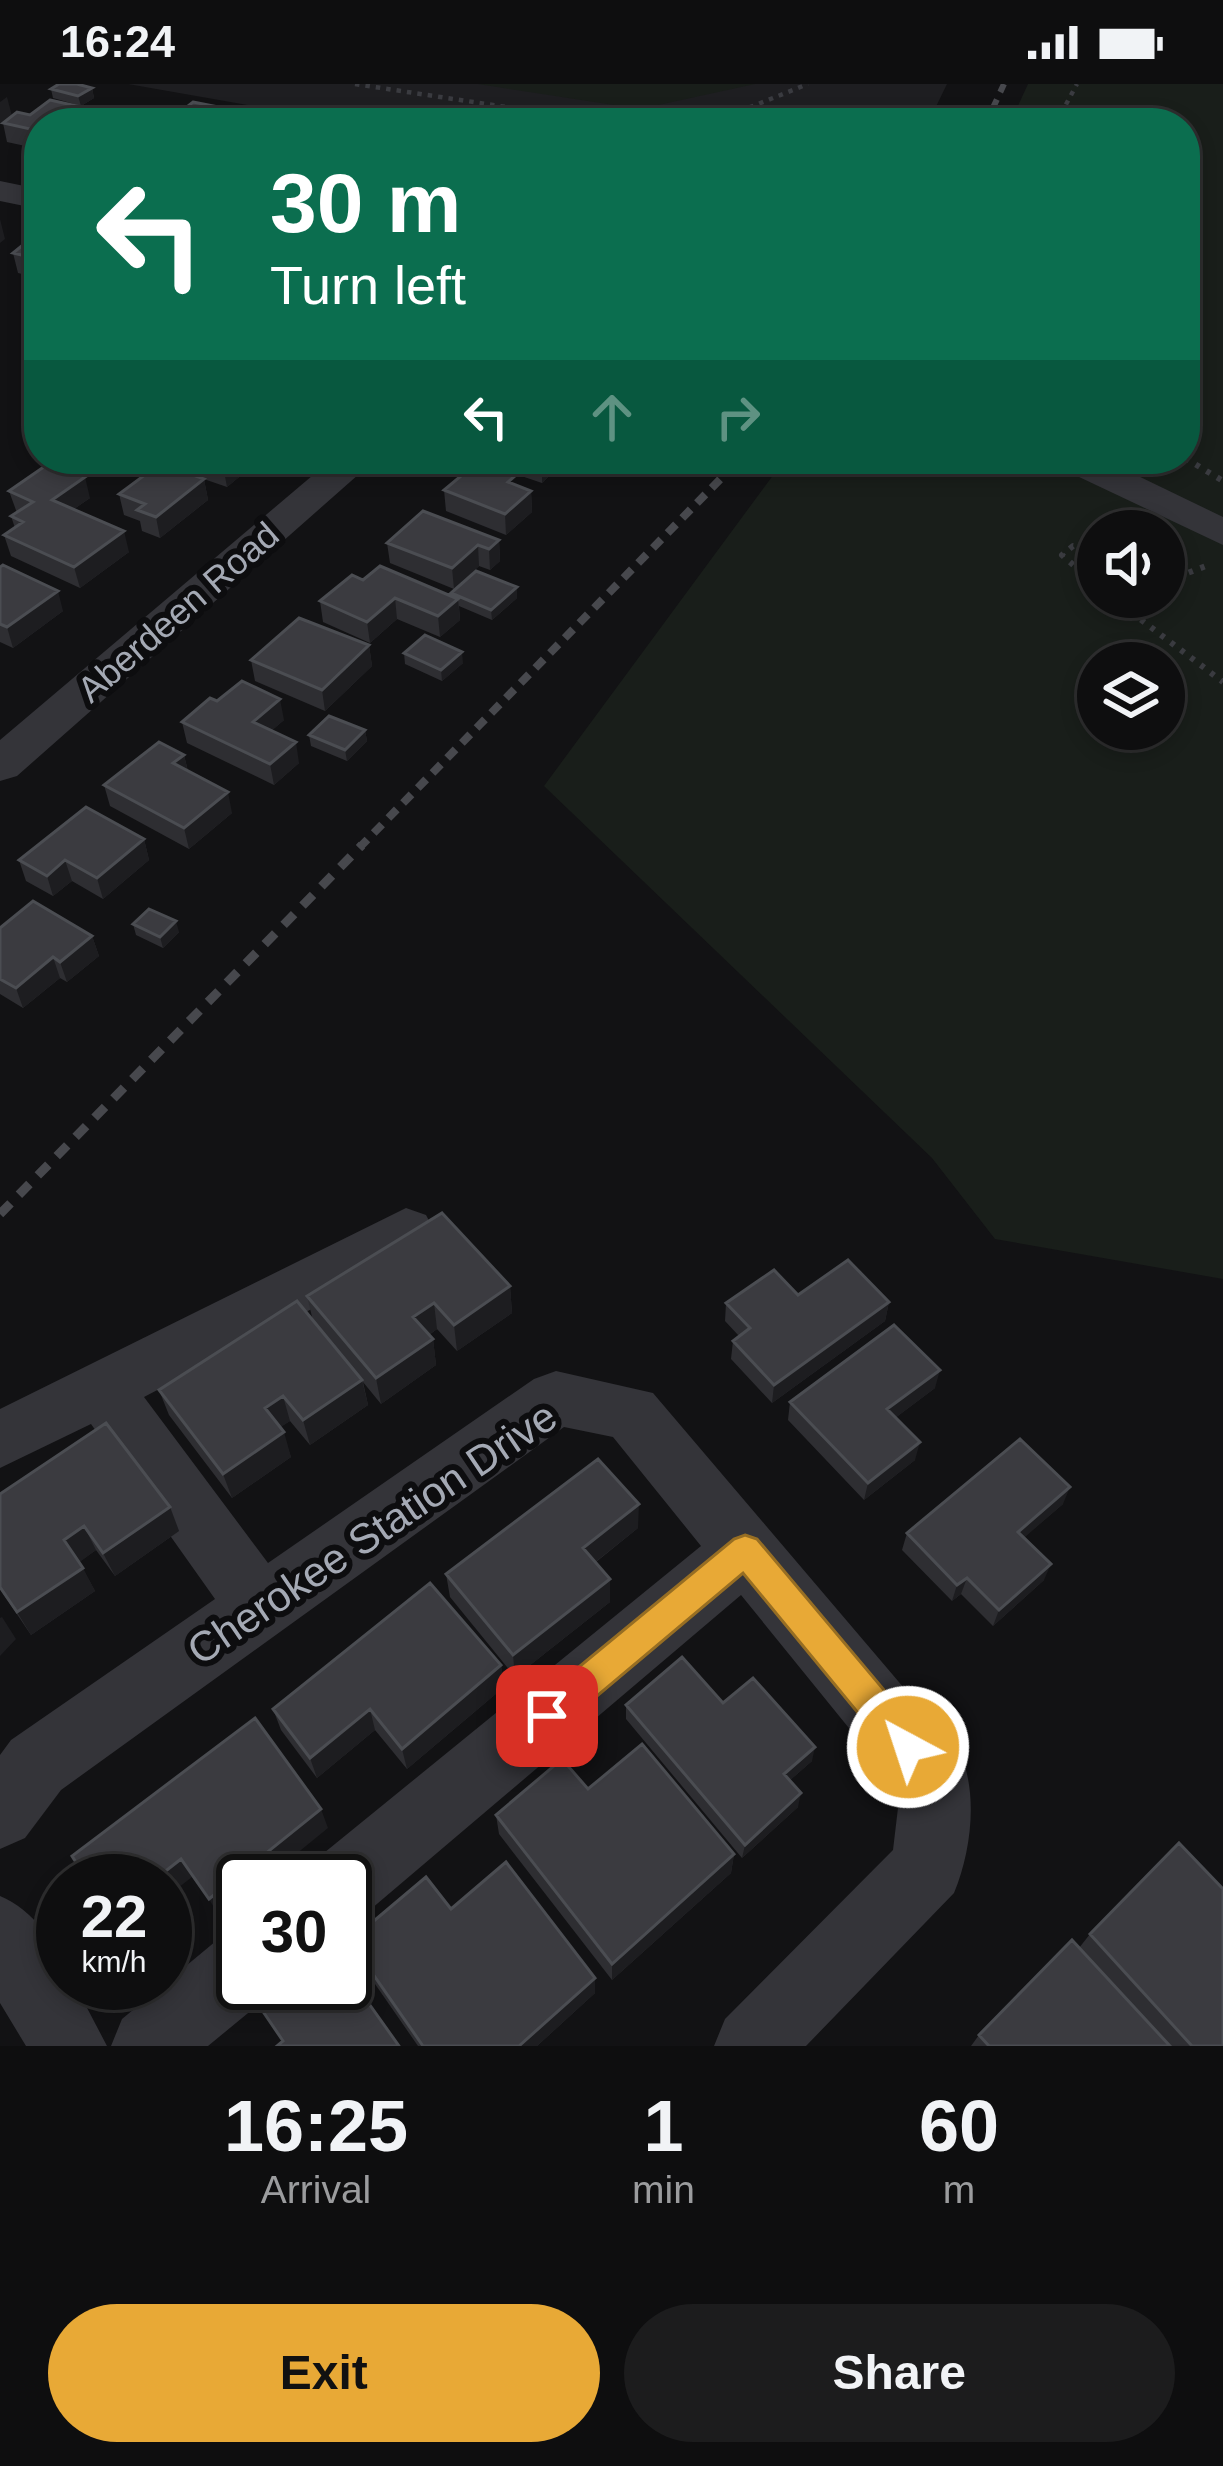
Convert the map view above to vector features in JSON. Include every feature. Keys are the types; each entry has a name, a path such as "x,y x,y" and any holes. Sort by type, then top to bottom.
{"street":[{"name":"Aberdeen Road","path":"0,765 339,474"},
{"path":"1098,474 1221,546"},
{"path":"0,1440 406,1232"},
{"path":"101,1388 260,1606"},
{"name":"Cherokee Station Drive","path":"0,1813 36,1765 556,1398 632,1413 935,1780 928,1867 752,2046"},
{"path":"372,1861 745,1550"},
{"path":"0,1933 69,2046"},
{"path":"149,2046 216,1990"}],"path":[{"path":"355,84 513,108"},
{"path":"747,108 808,84"},
{"path":"1185,574 1221,546"},
{"path":"1077,547 1062,555 1077,568"},
{"path":"1139,618 1223,682"}],"shaded area":[{"path":"128,84 947,84 935,108 265,108"},
{"path":"478,84 755,84 634,108"},
{"path":"1028,84 1223,84 1223,1279 995,1239 932,1158 544,786 774,474 1200,474 1200,108 1017,108"}],"building":[{"path":"59,84 92,88 78,96 51,89"},
{"path":"50,100 81,107 80,108 39,108"},
{"path":"193,102 224,108 185,108"},
{"path":"17,112 24,114 24,128 3,123"},
{"path":"34,474 78,474 85,477 52,500 124,531 74,567 4,535 23,522 11,516 33,502 9,491"},
{"path":"146,474 191,474 204,479 156,517 137,510 145,504 119,494"},
{"path":"463,474 513,474 508,482 531,491 505,514 444,490"},
{"path":"423,511 499,540 489,549 478,545 452,568 387,543"},
{"path":"3,565 58,591 7,627 0,624"},
{"path":"380,566 458,599 438,616 395,598 367,622 320,601 352,575 363,580"},
{"path":"476,571 517,587 491,610 451,593"},
{"path":"299,618 369,645 322,690 251,660"},
{"path":"425,635 462,652 441,670 404,653"},
{"path":"242,681 280,699 253,722 296,742 270,764 182,722 210,698 217,701"},
{"path":"329,716 365,730 345,750 309,735"},
{"path":"159,742 184,755 173,763 228,792 184,828 104,785"},
{"path":"86,807 144,839 97,878 65,860 47,876 19,860"},
{"path":"33,901 92,936 60,962 53,957 16,988 0,979 0,928"},
{"path":"149,909 176,921 160,937 133,924"},
{"path":"442,1213 510,1286 454,1325 434,1303 413,1317 433,1339 376,1378 307,1296"},
{"path":"848,1260 889,1302 774,1385 733,1341 750,1328 726,1303 774,1270 798,1295"},
{"path":"297,1301 362,1380 303,1420 283,1396 265,1408 284,1432 223,1474 159,1390"},
{"path":"894,1325 940,1370 887,1409 920,1442 868,1483 790,1402"},
{"path":"106,1423 170,1507 103,1553 84,1526 64,1540 83,1568 17,1612 0,1587 0,1494"},
{"path":"1020,1439 1070,1487 1018,1532 1051,1564 999,1610 967,1578 957,1585 907,1533"},
{"path":"598,1459 639,1504 583,1548 610,1579 513,1655 446,1574"},
{"path":"430,1583 501,1665 402,1749 370,1709 310,1758 273,1709"},
{"path":"682,1657 723,1703 753,1678 815,1747 784,1774 801,1793 745,1845 626,1705"},
{"path":"255,1718 321,1809 265,1854 216,1854 216,1893 209,1899 192,1875 192,1854 75,1854"},
{"path":"642,1744 734,1854 612,1964 496,1815 562,1759 588,1789"},
{"path":"1179,1843 1223,1889 1223,2046 1192,2046 1090,1934"},
{"path":"506,1862 595,1978 519,2046 423,2046 372,1973 372,1922 426,1877 451,1909"},
{"path":"1072,1940 1170,2046 989,2046 979,2035"},
{"path":"372,2008 399,2046 277,2046 283,2041 262,2010"}],"railway":[{"path":"993,108 1004,84"},
{"path":"359,848 725,474"},
{"path":"0,1214 362,845"}],"route":[{"path":"547,1716 745,1550 908,1747"}]}
